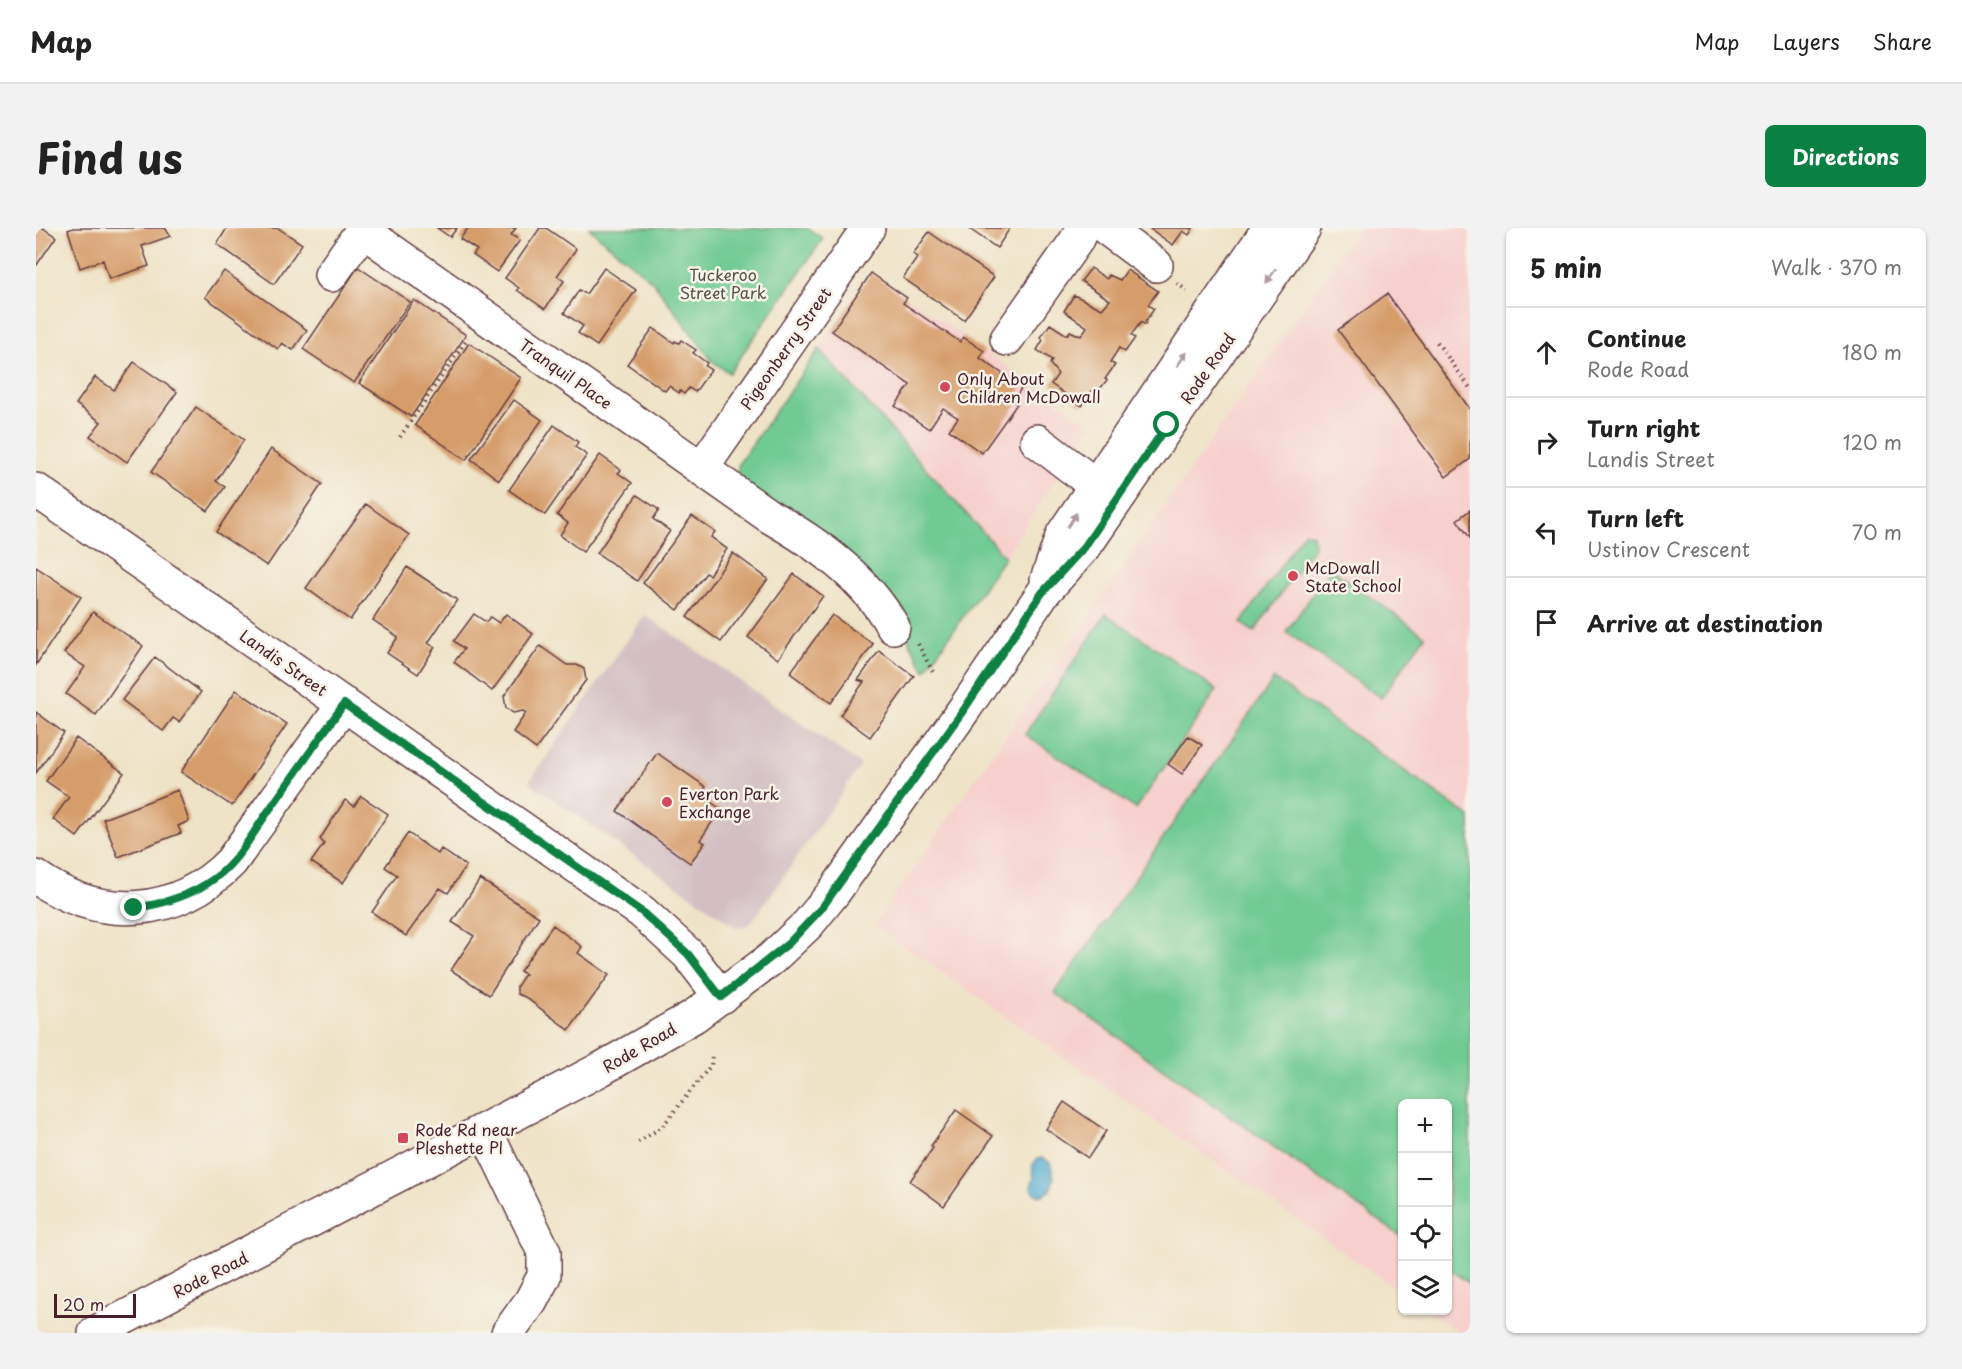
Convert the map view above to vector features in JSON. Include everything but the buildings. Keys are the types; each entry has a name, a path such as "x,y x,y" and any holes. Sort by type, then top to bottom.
{"street":[{"name":"Pigeonberry Street","path":"702,468 868,228"},
{"path":"1006,339 1076,241 1082,228"},
{"path":"1106,228 1156,265"},
{"name":"Rode Road","path":"1042,593 1063,534 1269,228"},
{"name":"Rode Road","path":"94,1333 631,1052 694,1016 789,943 821,909 952,726 1042,593 1085,546 1304,228"},
{"name":"Tranquil Place","path":"363,229 769,516 834,558 884,611 893,627"},
{"path":"331,275 363,229"},
{"path":"1036,441 1095,485"},
{"name":"Landis Street","path":"36,490 642,912 688,954 721,997"},
{"path":"39,886 79,901 114,908 158,905 178,899 198,889 217,876 244,846 344,704"},
{"path":"485,1130 544,1252 544,1276 531,1301 508,1333"}],"path":[{"path":"400,437 483,316"},
{"path":"1437,342 1470,388"},
{"path":"638,1142 662,1127 711,1065 712,1054"}],"shaded area":[{"name":"McDowall State School","path":"1359,228 1470,228 1470,1333 1460,1333 1434,1315 1452,1315 1452,1099 1398,1099 1398,1290 874,925"},
{"name":"Only About Children McDowall","path":"872,272 1091,425 1005,557 819,349"},
{"path":"645,615 861,765 752,922 744,927 736,927 529,782"}],"green space":[{"name":"Tuckeroo Street Park","path":"589,228 807,228 823,239 729,373 712,361 654,283"},
{"path":"819,349 1005,557 925,671 895,614 741,481 737,472 739,463"},
{"path":"1304,532 1313,534 1314,547 1254,632 1241,623"},
{"path":"1331,569 1425,636 1381,698 1286,632"},
{"path":"1106,614 1217,690 1136,809 1025,734"},
{"path":"1274,679 1470,817 1470,1284 1452,1271 1452,1099 1398,1099 1398,1234 1055,993"}],"water":[{"path":"1042,1158 1050,1162 1054,1178 1050,1191 1040,1196 1035,1194 1031,1187 1034,1177 1032,1166 1037,1159"}],"place":[{"name":"Only About Children McDowall","path":"945,387"},
{"name":"McDowall State School","path":"1293,576"},
{"name":"Everton Park Exchange","path":"667,802"},
{"name":"Rode Rd near Pleshette Pl","path":"403,1138"}],"route":[{"path":"134,908 158,905 178,899 217,876 244,846 344,704 642,912 688,954 721,997 771,959 821,909 965,708 1042,593 1085,546 1167,425"}]}
